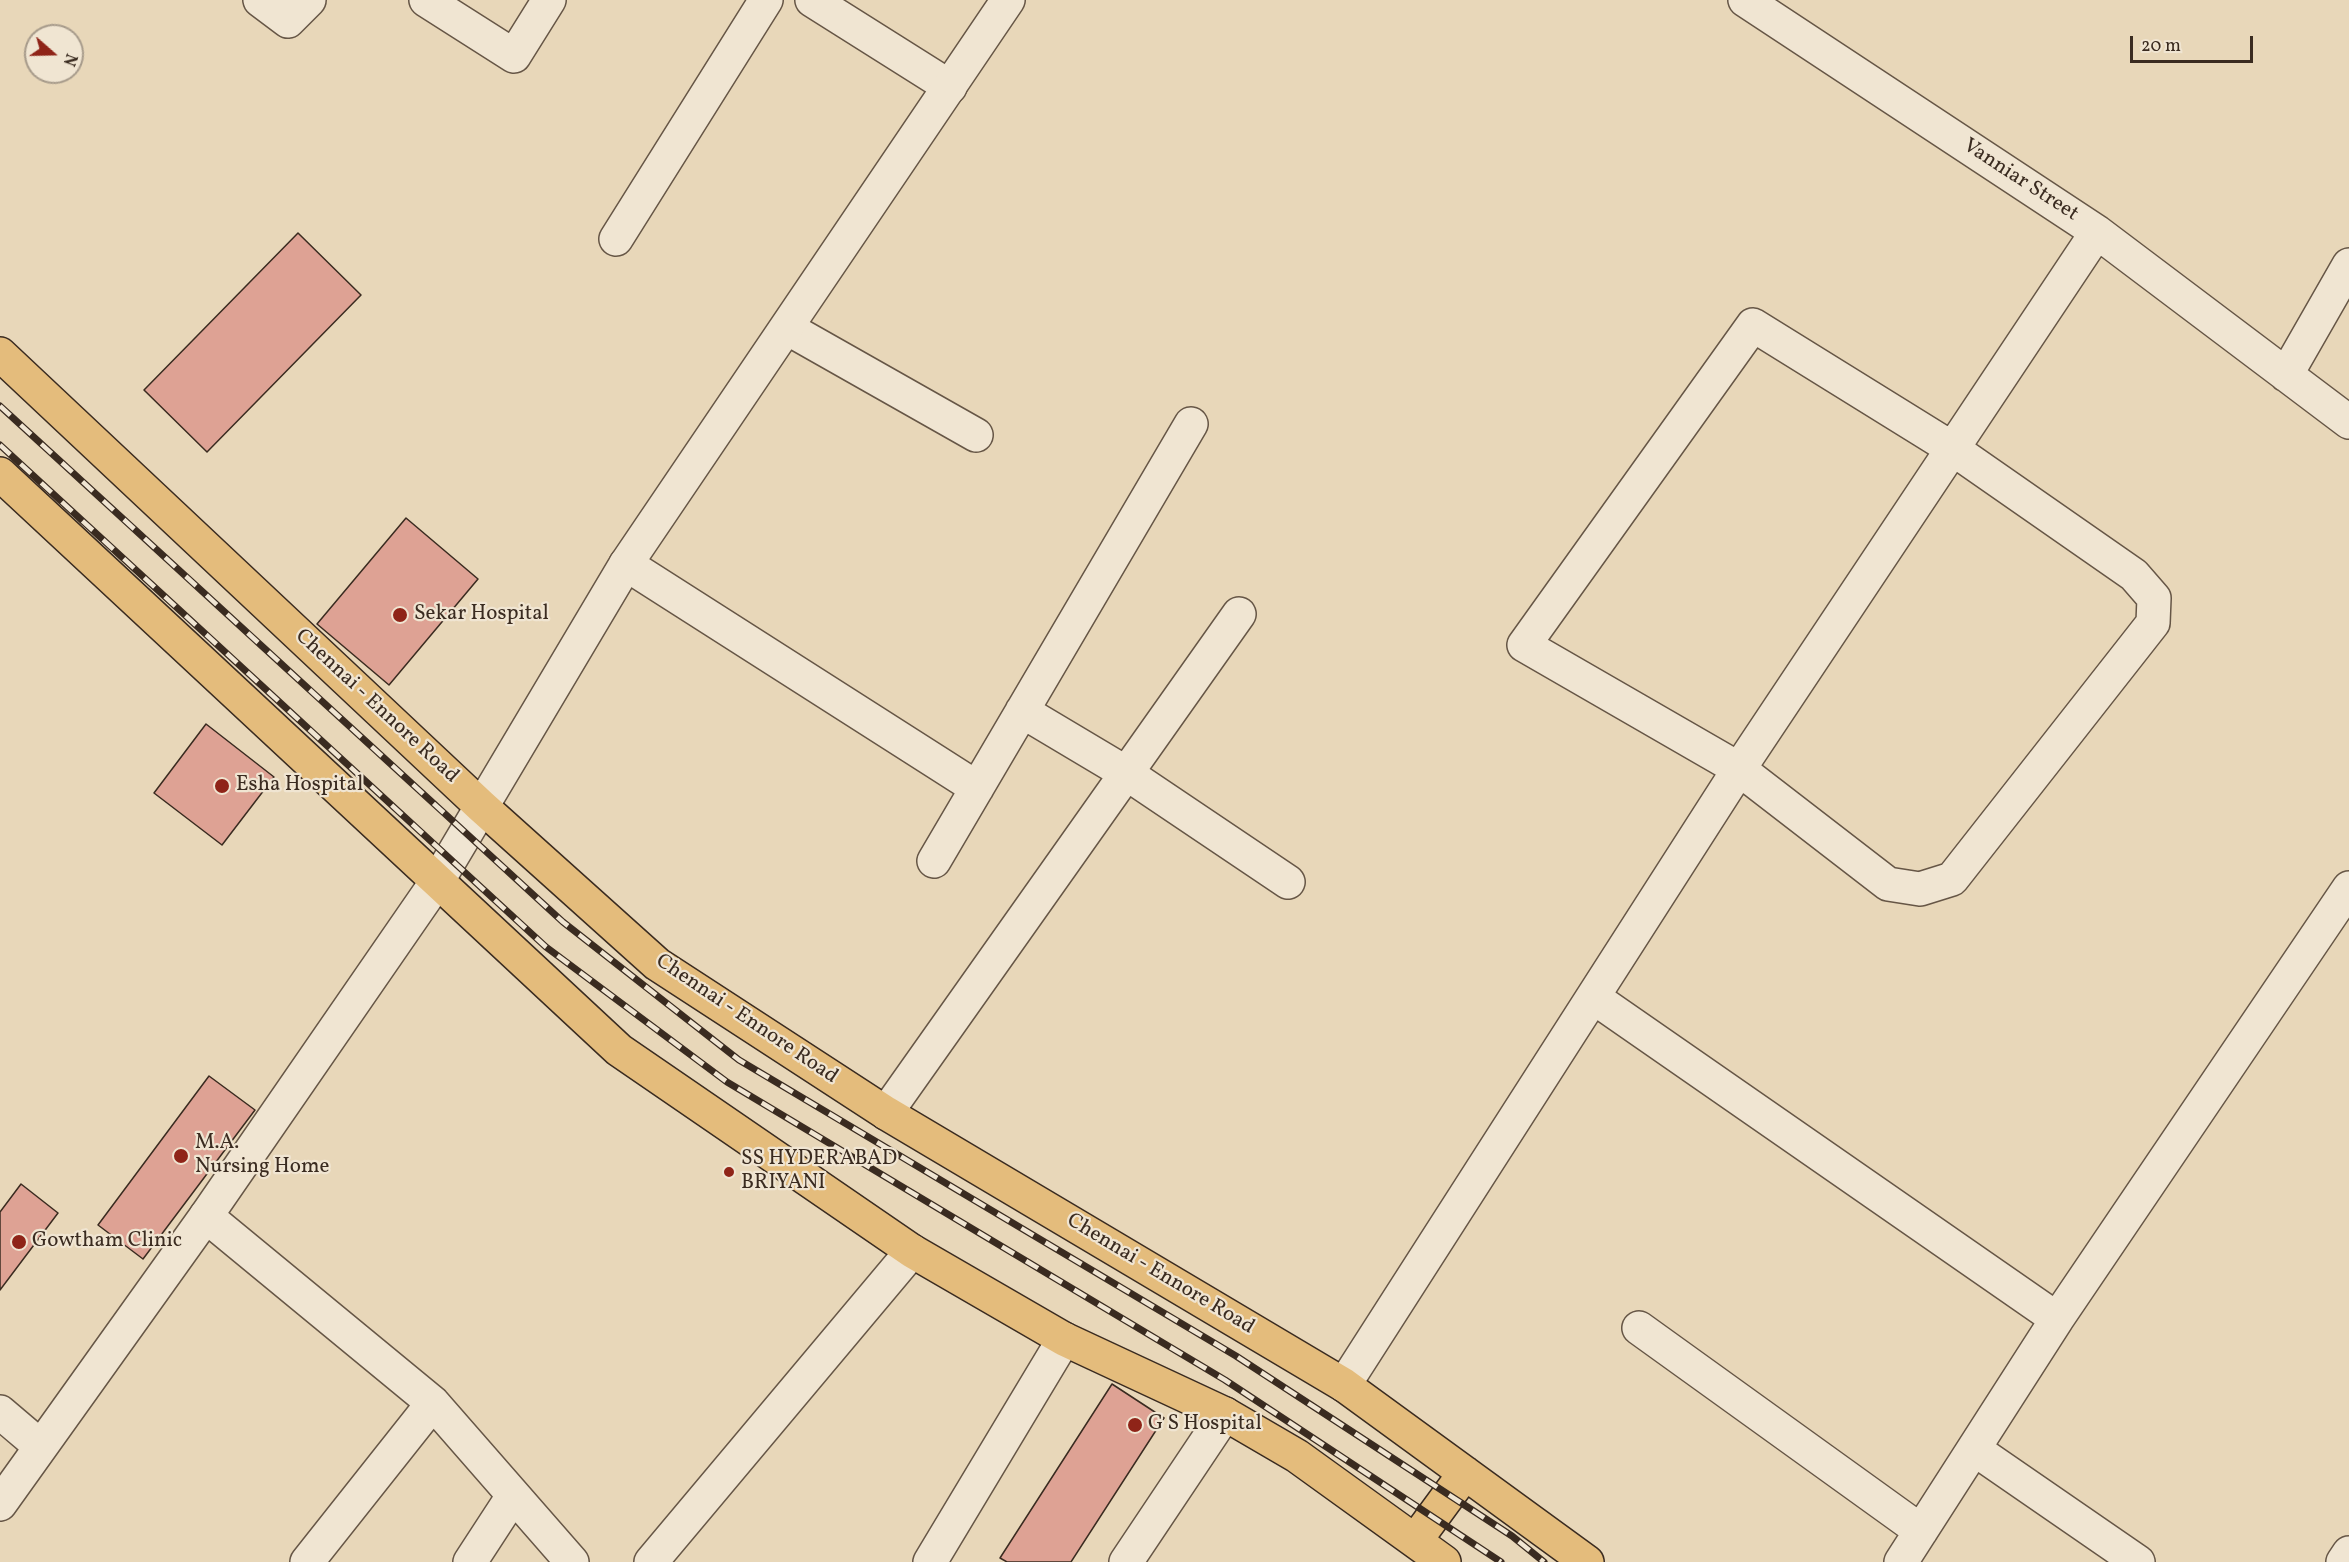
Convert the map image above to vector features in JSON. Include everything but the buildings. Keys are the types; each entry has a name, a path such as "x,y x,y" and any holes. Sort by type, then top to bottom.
{"main road":[{"name":"Chennai - Ennore Road","path":"0,354 481,806 657,964 886,1113 1344,1385 1587,1562"},
{"path":"0,474 618,1050 912,1251 1064,1339 1225,1414 1297,1456 1444,1562"},
{"path":"1415,1541 1465,1473"}],"street":[{"path":"260,0 288,21 309,0"},
{"path":"426,0 514,56 549,0"},
{"path":"616,238 766,0"},
{"path":"812,0 950,87"},
{"path":"0,1504 206,1216 438,880 626,564 1008,0"},
{"name":"Vanniar Street","path":"1745,0 2097,232 2349,422"},
{"path":"1344,1385 1739,769 2097,232"},
{"path":"2286,375 2349,265"},
{"path":"1753,325 1953,449 2134,575 2154,598 2152,623 1952,879 1920,889 1888,884 1739,769 1524,645 1753,325"},
{"path":"787,328 976,435"},
{"path":"934,861 1191,424"},
{"path":"626,564 977,788"},
{"path":"886,1113 1239,614"},
{"path":"1022,711 1126,773 1288,882"},
{"path":"1901,1562 2057,1318 2349,888"},
{"path":"1593,997 2057,1318"},
{"path":"206,1216 433,1403 572,1562"},
{"path":"651,1562 912,1251"},
{"path":"1640,1328 1921,1531"},
{"path":"930,1562 1064,1339"},
{"path":"307,1562 433,1403"},
{"path":"0,1412 40,1446"},
{"path":"1126,1562 1225,1414"},
{"path":"1974,1449 2138,1562"},
{"path":"470,1562 513,1496"},
{"path":"2343,1562 2349,1553"}],"railway":[{"path":"0,406 563,922 739,1060 1236,1356 1512,1536 1544,1562"},
{"path":"0,445 546,947 727,1082 1225,1380 1501,1562"}],"place":[{"name":"Sekar Hospital","path":"400,615"},
{"name":"Esha Hospital","path":"222,786"},
{"name":"M.A. Nursing Home","path":"181,1156"},
{"name":"SS HYDERABAD BRIYANI","path":"729,1172"},
{"name":"Gowtham Clinic","path":"19,1242"},
{"name":"G S Hospital","path":"1135,1425"}]}
